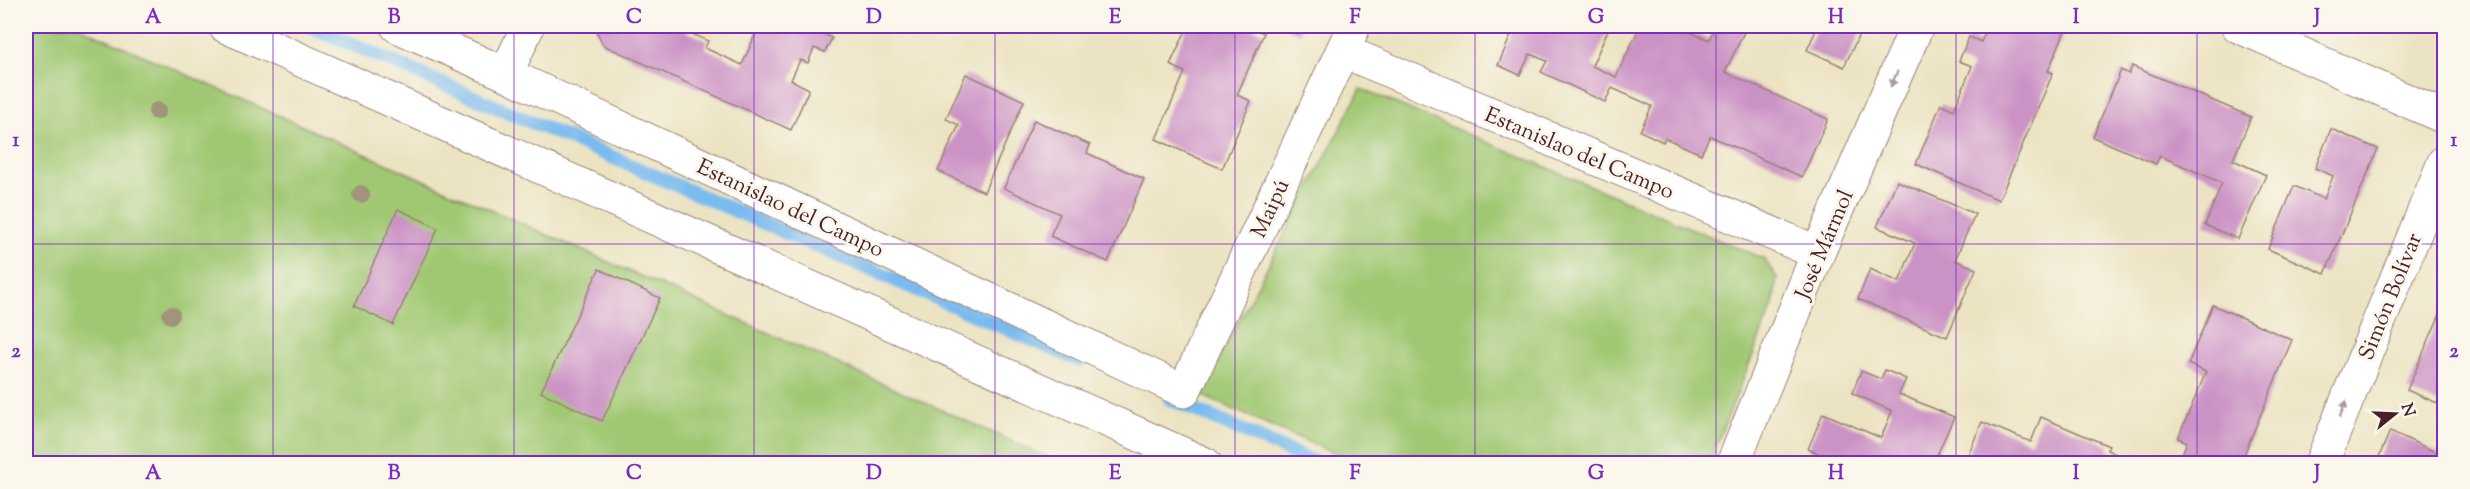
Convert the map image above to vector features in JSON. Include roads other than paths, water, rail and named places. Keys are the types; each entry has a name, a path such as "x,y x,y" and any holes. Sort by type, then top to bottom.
{"street":[{"path":"225,26 1205,464"},
{"name":"Estanislao del Campo","path":"397,26 506,74 1184,391"},
{"path":"506,74 528,26"},
{"name":"José Mármol","path":"1733,464 1818,253 1917,26"},
{"path":"2238,26 2445,117"},
{"name":"Estanislao del Campo","path":"1348,38 1818,253"},
{"name":"Maipú","path":"1184,391 1348,38"},
{"name":"Simón Bolívar","path":"2321,464 2445,162"}],"waterway":[{"path":"310,26 1081,361"},
{"path":"1170,399 1318,464"}]}
